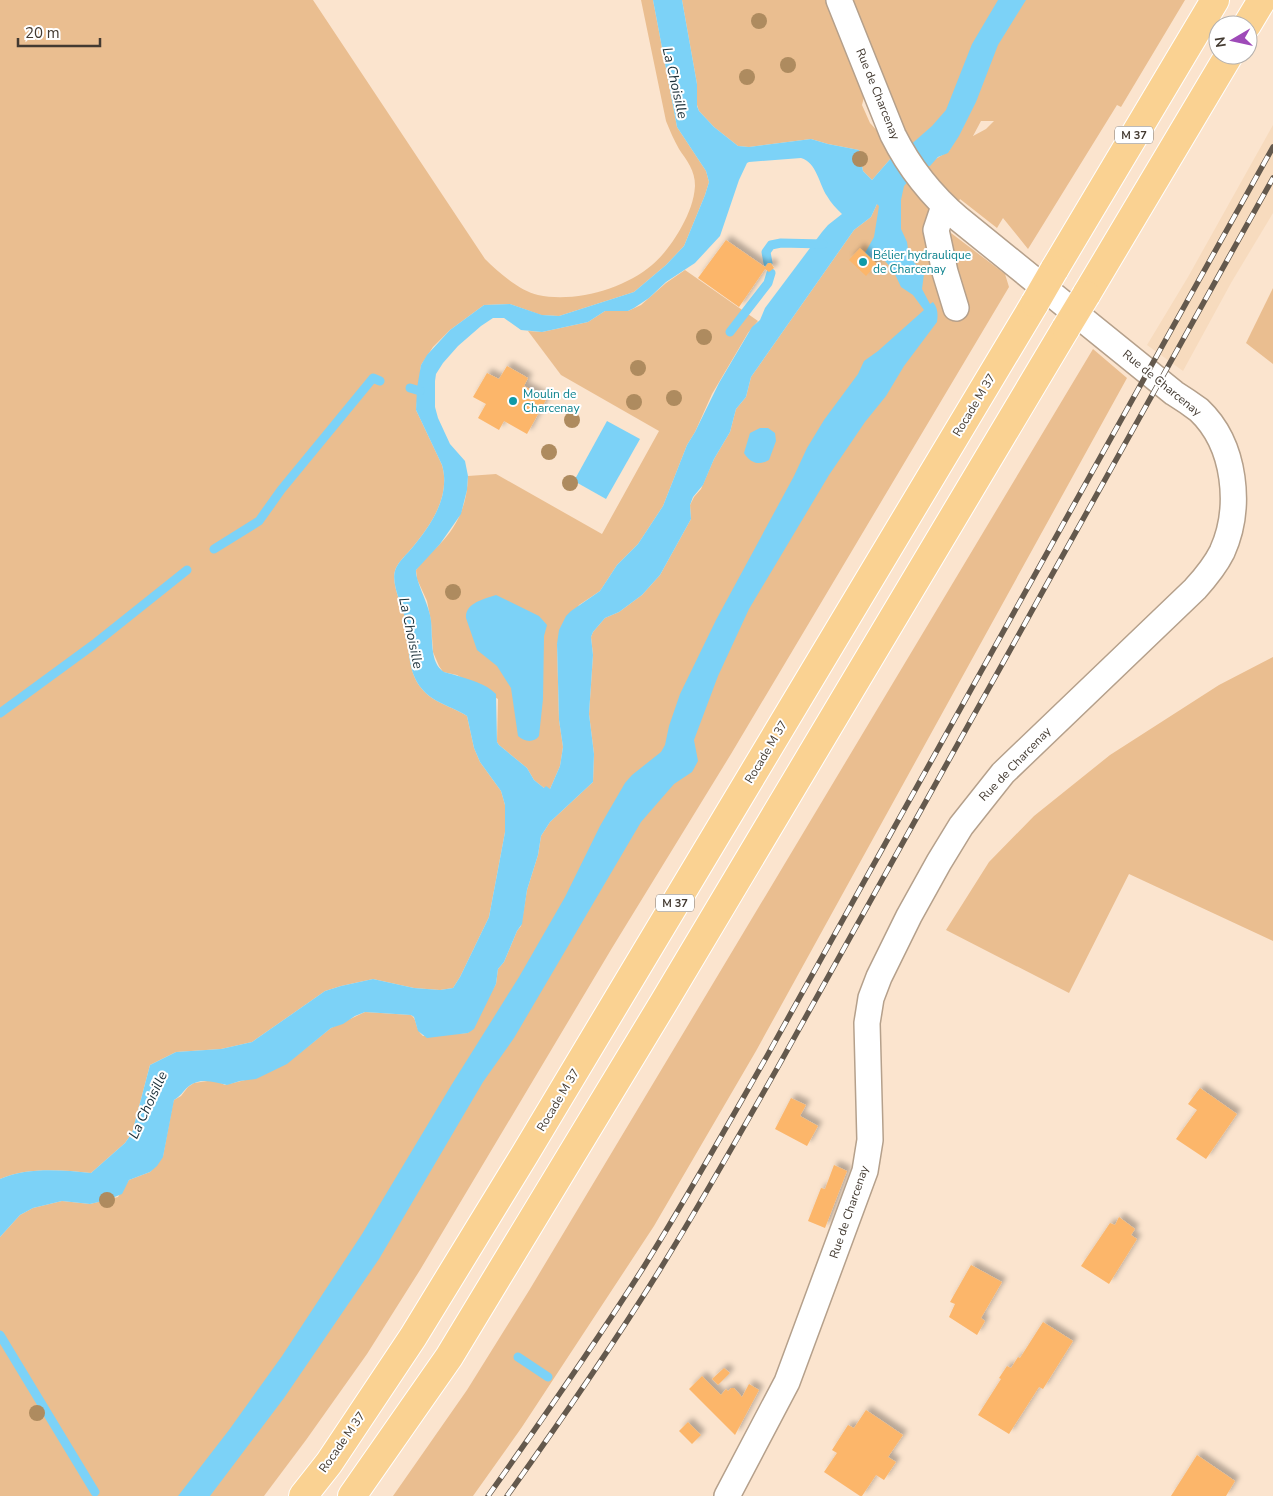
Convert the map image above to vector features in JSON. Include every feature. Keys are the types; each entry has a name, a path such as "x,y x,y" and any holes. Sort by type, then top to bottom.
{"highway":[{"name":"Rocade M 37","path":"303,1496 329,1463 418,1329 525,1154 1215,0"},
{"path":"1253,15 1262,0"},
{"path":"352,1496 449,1358 664,1002 1223,65"}],"street":[{"name":"Rue de Charcenay","path":"727,1496 787,1382 865,1171 870,1140 866,1049 866,1024 869,1006 879,977 909,916 961,826 978,802 1003,773 1195,589 1210,572 1221,553 1232,520 1234,500 1232,478 1226,454 1216,432 1199,411 1174,393 944,206 920,177 899,147 839,0"},
{"path":"944,206 936,230 945,272 956,308"}],"shaded area":[{"path":"0,0 313,0 485,259 496,270 524,290 538,295 567,297 598,292 641,274 665,252 687,216 692,202 695,186 694,175 675,142 666,121 641,0 653,0 677,127 706,171 709,182 684,246 666,265 634,292 559,316 541,315 510,304 484,305 450,330 433,347 421,365 416,410 442,465 444,488 438,510 426,530 396,568 394,581 405,617 409,658 413,674 426,694 467,716 474,748 480,762 501,791 505,805 505,832 489,917 453,988 440,990 414,988 373,979 341,986 325,991 252,1042 221,1049 176,1052 150,1065 132,1133 125,1143 91,1173 56,1170 33,1171 0,1179"},
{"path":"682,0 825,0 865,93 862,105 870,123 883,137 892,157 872,180 863,171 859,150 811,139 749,147 738,146 714,127 699,111 697,105 697,84"},
{"path":"851,0 1185,0 1121,107 1117,105 1028,249 1003,218 997,228 960,199 946,229 946,238 951,233 1005,274 1009,287 731,754 612,948 420,1270 367,1354 264,1496 0,1496 0,1237 20,1215 33,1208 62,1201 90,1204 118,1197 129,1180 150,1172 163,1156 174,1100 194,1083 214,1080 225,1085 245,1080 296,1056 331,1028 365,1012 411,1015 423,1036 468,1033 496,984 498,969 504,962 521,926 527,890 538,855 541,836 550,822 593,782 594,754 589,714 593,655 591,637 593,632 605,618 619,612 642,595 660,575 691,519 690,505 701,489 714,459 730,432 736,409 746,397 751,377 854,230 871,217 877,204 929,163 949,151 963,127 916,157","holes":["981,121 994,121 986,129 973,136"]},
{"path":"1273,125 1273,213 1231,283 1183,371 1147,345 1188,277"},
{"path":"685,270 758,321 748,333 712,394 687,445 663,506 638,544 617,565 600,591 579,605 557,644 559,720 563,747 560,766 550,789 544,788 534,780 527,768 497,742 498,699 457,675 443,672 439,666 433,652 431,621 427,601 417,579 416,570 456,523 466,496 468,476 496,474 602,534 659,431 561,375 528,331 542,332 588,322 605,311 628,311 641,305 666,283"},
{"path":"1273,288 1273,364 1246,343"},
{"path":"1093,349 1127,378 756,1051 654,1226 522,1427 473,1496 393,1496 467,1390 530,1289"},
{"path":"1273,657 1273,941 1129,874 1069,993 946,930 989,862 1034,816 1110,755 1219,685"}],"water":[{"name":"La Choisille","path":"653,0 682,0 697,84 697,106 699,111 714,127 738,146 749,147 811,139 859,150 863,171 872,180 892,157 912,177 904,186 901,200 901,229 907,242 909,256 924,274 922,289 930,304 933,302 936,307 937,322 904,366 886,396 865,422 829,475 749,609 718,676 694,740 698,761 692,772 674,784 641,822 514,1038 483,1082 379,1259 284,1398 210,1496 178,1496 229,1430 282,1356 362,1234 519,977 565,897 600,826 625,783 661,752 665,745 669,726 680,694 716,620 794,476 807,448 824,420 858,374 864,361 924,310 913,295 901,287 893,270 878,253 873,260 865,253 874,237 879,206 877,204 871,217 854,230 751,377 746,397 736,409 730,432 714,459 703,485 693,497 690,505 691,519 660,575 642,595 619,612 605,618 593,632 591,637 593,655 589,714 594,754 593,782 550,822 541,836 538,855 527,890 522,924 517,931 504,962 498,969 496,984 474,1029 468,1033 427,1038 418,1031 414,1017 411,1015 365,1012 331,1028 287,1064 256,1079 227,1085 208,1081 193,1083 174,1100 163,1157 150,1172 129,1180 122,1194 107,1200 90,1204 62,1201 33,1208 20,1215 0,1237 0,1179 33,1171 56,1170 91,1173 125,1143 132,1133 150,1065 176,1052 221,1049 252,1042 325,991 341,986 373,979 414,988 440,990 453,988 460,977 489,917 505,832 505,805 501,791 480,762 474,748 467,716 426,694 413,674 405,617 394,581 396,568 426,530 438,510 444,488 442,465 416,410 421,365 427,355 450,330 484,305 510,304 542,315 559,316 634,292 666,265 684,246 709,182 706,171 677,127","holes":["801,158 811,164 824,191 842,214 822,232 765,308 760,320 752,327 719,383 687,445 663,506 638,544 617,565 600,591 566,616 559,630 557,644 559,720 563,747 560,766 550,789 546,786 544,788 534,780 527,768 497,742 496,694 477,682 444,672 439,668 434,656 430,615 416,570 440,544 461,514 467,490 468,476 465,461 450,444 438,418 435,407 436,374 458,346 493,318 504,318 521,330 542,332 588,322 605,311 628,311 634,308 649,298 666,282 695,263 720,236 739,180 747,163"]},
{"path":"998,0 1026,0 998,45 976,102 959,136 948,153 938,157 930,166 923,167 908,147 932,126 946,110 972,44"},
{"path":"607,421 640,439 606,499 574,481"},
{"path":"760,428 768,428 775,433 776,441 769,460 758,463 752,461 744,453 750,433"},
{"path":"496,595 539,616 547,625 544,636 543,699 539,736 532,741 523,740 518,736 511,688 497,666 477,650 466,618 472,605"}],"building":[{"path":"726,240 765,267 768,263 771,263 774,268 769,272 765,269 739,307 698,278"},
{"name":"Bélier hydraulique de Charcenay","path":"860,248 877,264 866,276 849,260"},
{"name":"Moulin de Charcenay","path":"507,366 528,378 524,386 547,398 527,434 504,421 499,430 478,418 486,404 473,397 487,373 499,379"},
{"path":"1200,1088 1237,1114 1206,1159 1176,1139 1197,1110 1188,1104"},
{"path":"791,1098 806,1105 800,1116 818,1126 807,1146 775,1129"},
{"path":"834,1165 847,1171 825,1228 808,1221 821,1188 825,1189"},
{"path":"1119,1217 1135,1229 1131,1235 1137,1239 1109,1284 1081,1266 1110,1223 1115,1225"},
{"path":"971,1265 1002,1282 981,1318 985,1321 977,1335 949,1317 955,1304 950,1302"},
{"path":"1043,1322 1073,1341 1043,1389 1039,1387 1009,1434 978,1415 1007,1366 1011,1368 1018,1357 1020,1358"},
{"path":"724,1368 730,1373 718,1385 712,1379"},
{"path":"702,1376 721,1395 726,1389 728,1391 734,1388 742,1397 749,1384 759,1390 735,1435 689,1389"},
{"path":"866,1410 903,1435 888,1457 896,1462 884,1480 876,1475 862,1496 860,1496 824,1472 837,1453 832,1450 848,1425 854,1428"},
{"path":"688,1422 701,1435 692,1444 679,1431"},
{"path":"1197,1455 1235,1481 1226,1496 1171,1496"}],"waterway":[{"path":"768,263 766,252 771,245 781,243 823,244"},
{"path":"730,332 768,283 771,273"},
{"path":"214,549 259,521 281,490 373,378 380,381"},
{"path":"410,388 420,391"},
{"path":"0,713 93,645 187,570"},
{"path":"0,1335 95,1492"},
{"path":"518,1357 548,1377"}],"railway":[{"path":"488,1496 607,1324 692,1187 767,1056 1273,147"},
{"path":"507,1496 566,1413 622,1328 675,1245 720,1168 1273,178"}],"place":[{"name":"Bélier hydraulique de Charcenay","path":"863,262"},
{"name":"Moulin de Charcenay","path":"513,401"}]}
